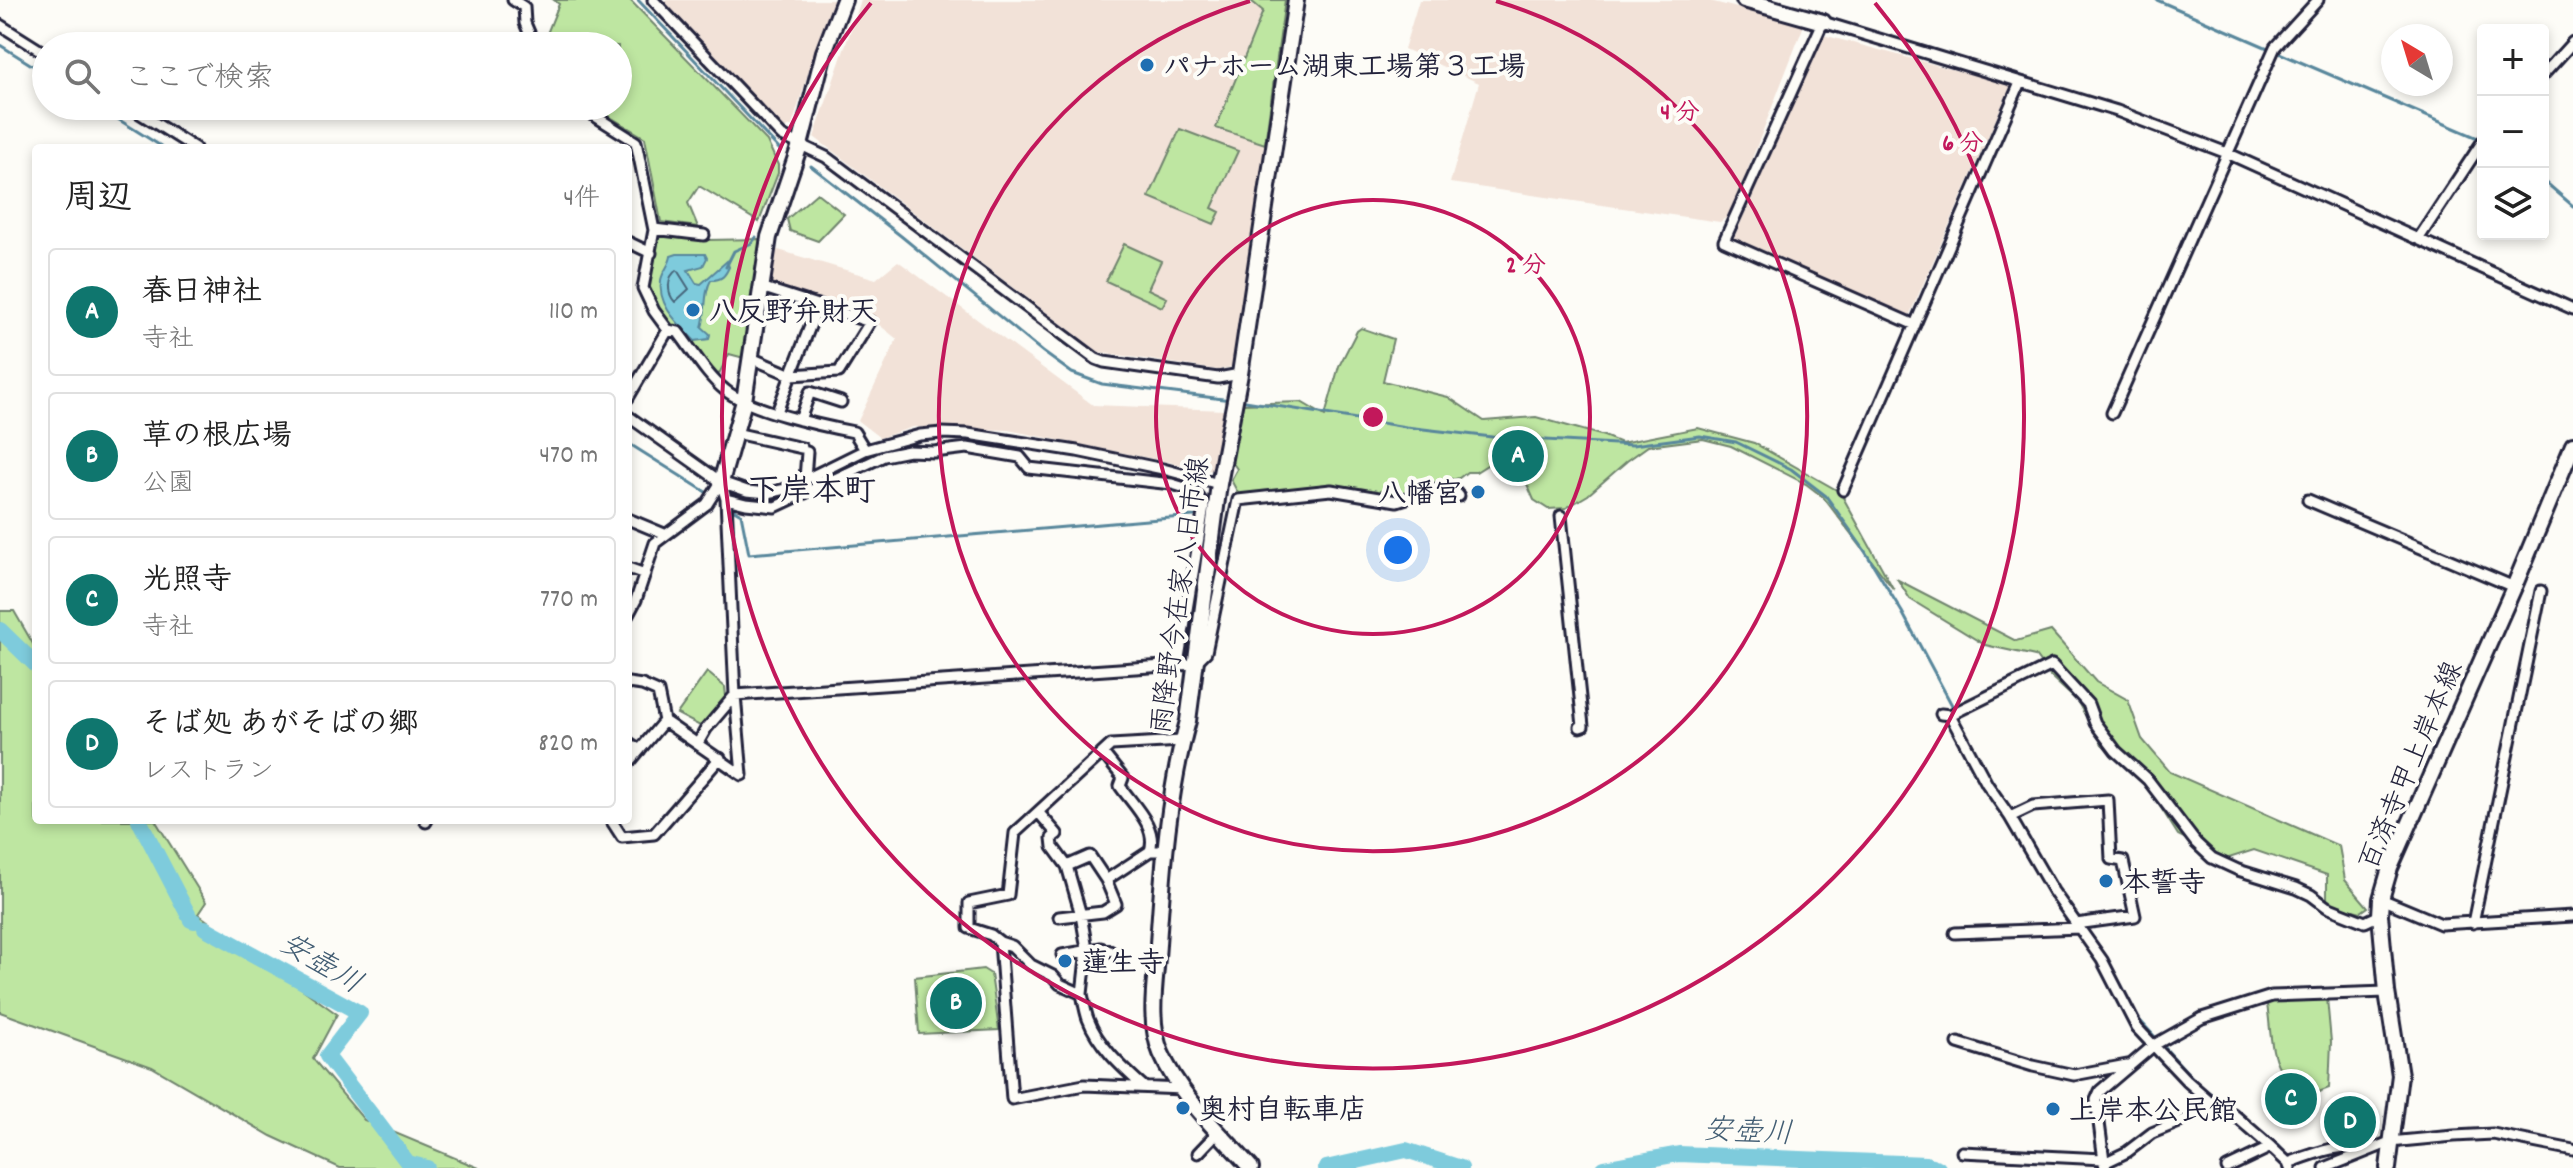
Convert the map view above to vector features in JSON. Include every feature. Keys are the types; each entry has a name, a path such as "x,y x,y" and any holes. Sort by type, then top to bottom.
{"main road":[{"path":"721,482 744,401 769,237 800,145 824,52 844,0"},
{"name":"雨降野今在家八日市線","path":"1251,1168 1183,1089 1160,1051 1154,1016 1157,851 1188,721 1219,484 1240,374 1296,0"},
{"path":"1744,0 1823,22"},
{"name":"百済寺甲上岸本線","path":"2388,1168 2400,1075 2387,992 2381,899 2390,868 2573,445"}],"street":[{"path":"513,0 524,7 529,32"},
{"path":"653,0 782,136 826,157 1096,359 1218,378 1240,374"},
{"path":"2112,413 2275,47 2318,0"},
{"path":"1915,325 1724,241 1823,22 2117,111 2227,153 2573,309"},
{"path":"0,25 32,45"},
{"path":"2549,68 2573,42"},
{"path":"1843,490 2020,83"},
{"path":"150,120 189,144"},
{"path":"601,120 636,142 654,229 643,288 668,330 678,332 726,391 744,401 800,420 854,432 865,450"},
{"path":"2419,238 2477,150"},
{"path":"654,229 704,235"},
{"path":"632,244 651,253"},
{"path":"751,358 791,375 839,372 870,322 761,287"},
{"path":"777,412 818,306"},
{"path":"632,391 668,330"},
{"path":"800,420 810,392 841,402"},
{"path":"632,419 721,482 747,491 768,493 786,489 865,450 920,435 957,433 1091,454 1219,484"},
{"path":"735,433 804,450 805,479"},
{"path":"726,499 775,507 884,456 909,451 967,448 1020,457 1029,468 1172,484 1189,489 1200,497 1204,507 1178,664"},
{"path":"632,684 658,692 664,721 742,775 726,499 721,482"},
{"path":"632,605 655,543 707,504 721,482"},
{"path":"698,743 735,695 1194,664 1206,652 1238,500 1331,490 1397,501 1449,485 1459,496"},
{"path":"2308,500 2514,587"},
{"path":"1561,516 1583,726 1580,727"},
{"path":"632,521 664,534"},
{"path":"632,569 645,574"},
{"path":"2473,923 2541,591"},
{"path":"2370,1148 2356,1145 2319,1152 2289,1165 2233,1114 2212,1103 2187,1081 2130,1018 2117,985 2102,960 2053,891 1945,715 2052,665 2088,704 2095,723 2116,751 2148,780 2196,843 2212,858 2238,870 2296,888 2327,907 2365,922 2380,915"},
{"path":"632,759 664,721"},
{"path":"1082,994 1031,965 1012,946 969,928 969,903 1008,895 1015,833 1111,745 1182,741"},
{"path":"632,745 640,750"},
{"path":"1103,753 1123,778 1120,786 1149,827 1157,851 1106,880"},
{"path":"614,824 622,837 654,834 720,758"},
{"path":"1955,933 2078,926 2135,916 2123,861 2111,859 2108,800 2033,806 2010,817"},
{"path":"1039,813 1057,834 1052,838 1053,847 1067,866 1081,915 1087,949 1082,994 1088,1020 1113,1059 1144,1087"},
{"path":"1059,917 1103,912 1116,904 1106,880 1090,856 1067,866"},
{"path":"2381,899 2441,924 2573,916"},
{"path":"1000,942 1012,1099 1084,1085 1183,1089"},
{"path":"1062,955 1087,949 1110,951"},
{"path":"2104,1163 2096,1100 2100,1091 2154,1045 2192,1022 2272,996 2387,992"},
{"path":"1958,1043 2074,1075 2131,1064"},
{"path":"1962,1152 2104,1163 2127,1152 2152,1133 2191,1117 2212,1103"},
{"path":"1198,1153 1219,1131"},
{"path":"2325,1168 2390,1142 2493,1134 2573,1150"},
{"path":"2227,1168 2271,1147"}],"shaded area":[{"path":"661,0 834,0 792,126 782,129"},
{"path":"861,0 1288,0 1235,366 1218,370 1099,352 814,137"},
{"path":"1419,0 1706,0 1804,25 1730,215 1720,222 1450,183 1479,83 1404,49"},
{"path":"1823,35 2011,85 1909,316 1733,240"},
{"path":"775,249 876,279 898,261 1093,405 1225,410 1214,471 1008,430 913,427 880,438 858,421 897,339 873,320 770,285"}],"green space":[{"path":"554,0 630,0 767,141 778,165 778,173 759,222 699,186 688,203 698,227 661,222 645,138 615,120 632,120 632,32 548,32 559,4"},
{"path":"1250,0 1285,0 1265,144 1216,128 1263,11"},
{"path":"1180,129 1238,151 1212,208 1220,212 1214,224 1149,197"},
{"path":"817,193 844,214 818,241 790,231 787,219"},
{"path":"659,235 707,240 760,239 744,358 729,354 718,376 675,334 650,295 649,271"},
{"path":"1124,244 1161,261 1148,289 1167,298 1162,307 1106,281"},
{"path":"1361,328 1393,339 1383,381 1448,397 1484,421 1536,417 1621,443 1698,428 1754,443 1840,492 1894,590 1823,497 1806,484 1731,446 1703,439 1648,446 1588,495 1566,508 1548,509 1534,500 1517,461 1503,455 1476,472 1467,472 1459,478 1394,498 1327,486 1239,495 1231,480 1237,469 1230,459 1242,404 1301,402 1325,416 1339,366"},
{"path":"1898,580 2016,641 2051,631 2096,682 2128,700 2142,739 2170,772 2339,846 2345,880 2368,907 2361,912 2333,905 2327,899 2327,875 2254,850 2226,859 2178,835 2137,775 2102,744 2077,701 2050,676 2035,656 1985,645 1910,599"},
{"path":"0,611 14,611 32,642 32,824 157,824 206,902 198,914 337,1014 313,1059 364,1120 479,1168 340,1168 271,1136 152,1067 0,1012"},
{"path":"707,672 725,687 726,697 702,727 677,714"},
{"path":"983,969 991,974 999,1030 919,1034 915,977"},
{"path":"2327,998 2331,1042 2329,1088 2308,1096 2279,1067 2273,1051 2267,1005 2272,1000"}],"water":[{"path":"705,254 707,258 703,266 688,270 696,283 701,284 727,261 729,267 726,273 711,280 707,291 702,327 710,334 709,339 695,341 670,314 662,298 662,276 671,256"}],"waterway":[{"path":"638,0 780,150"},
{"path":"2157,0 2270,49"},
{"path":"0,45 32,65"},
{"path":"2277,52 2477,138"},
{"path":"119,120 158,144"},
{"path":"811,166 1072,373 1102,384 1231,400"},
{"path":"2549,185 2573,206"},
{"path":"726,267 734,251 752,243 756,237"},
{"path":"1239,400 1406,427 1492,437 1633,445 1700,436 1736,442 1791,469 1826,496 1863,548 1902,612 1954,709"},
{"path":"632,446 709,494"},
{"path":"729,507 741,514 749,554 1194,516"},
{"name":"安壺川","path":"0,630 32,661"},
{"path":"1957,716 1992,784"},
{"name":"安壺川","path":"141,824 194,921"},
{"name":"安壺川","path":"205,928 360,1013 327,1056 408,1163 427,1168"},
{"path":"2109,965 2126,997"},
{"path":"2134,1014 2198,1084 2228,1107"},
{"path":"2254,1126 2279,1146 2289,1159"},
{"name":"安壺川","path":"1326,1168 1406,1150 1461,1168"},
{"name":"安壺川","path":"1603,1168 1679,1154 1926,1164 1938,1168"}],"place":[{"name":"パナホーム湖東工場第３工場","path":"1147,65"},
{"name":"八反野弁財天","path":"693,310"},
{"name":"春日神社","path":"1518,456"},
{"name":"八幡宮","path":"1478,492"},
{"name":"本誓寺","path":"2106,881"},
{"name":"蓮生寺","path":"1065,961"},
{"name":"草の根広場","path":"956,1003"},
{"name":"光照寺","path":"2291,1099"},
{"name":"奥村自転車店","path":"1183,1108"},
{"name":"上岸本公民館","path":"2053,1109"},
{"name":"そば処 あがそばの郷","path":"2350,1122"}],"district":[{"name":"下岸本町","path":"812,489"}]}
